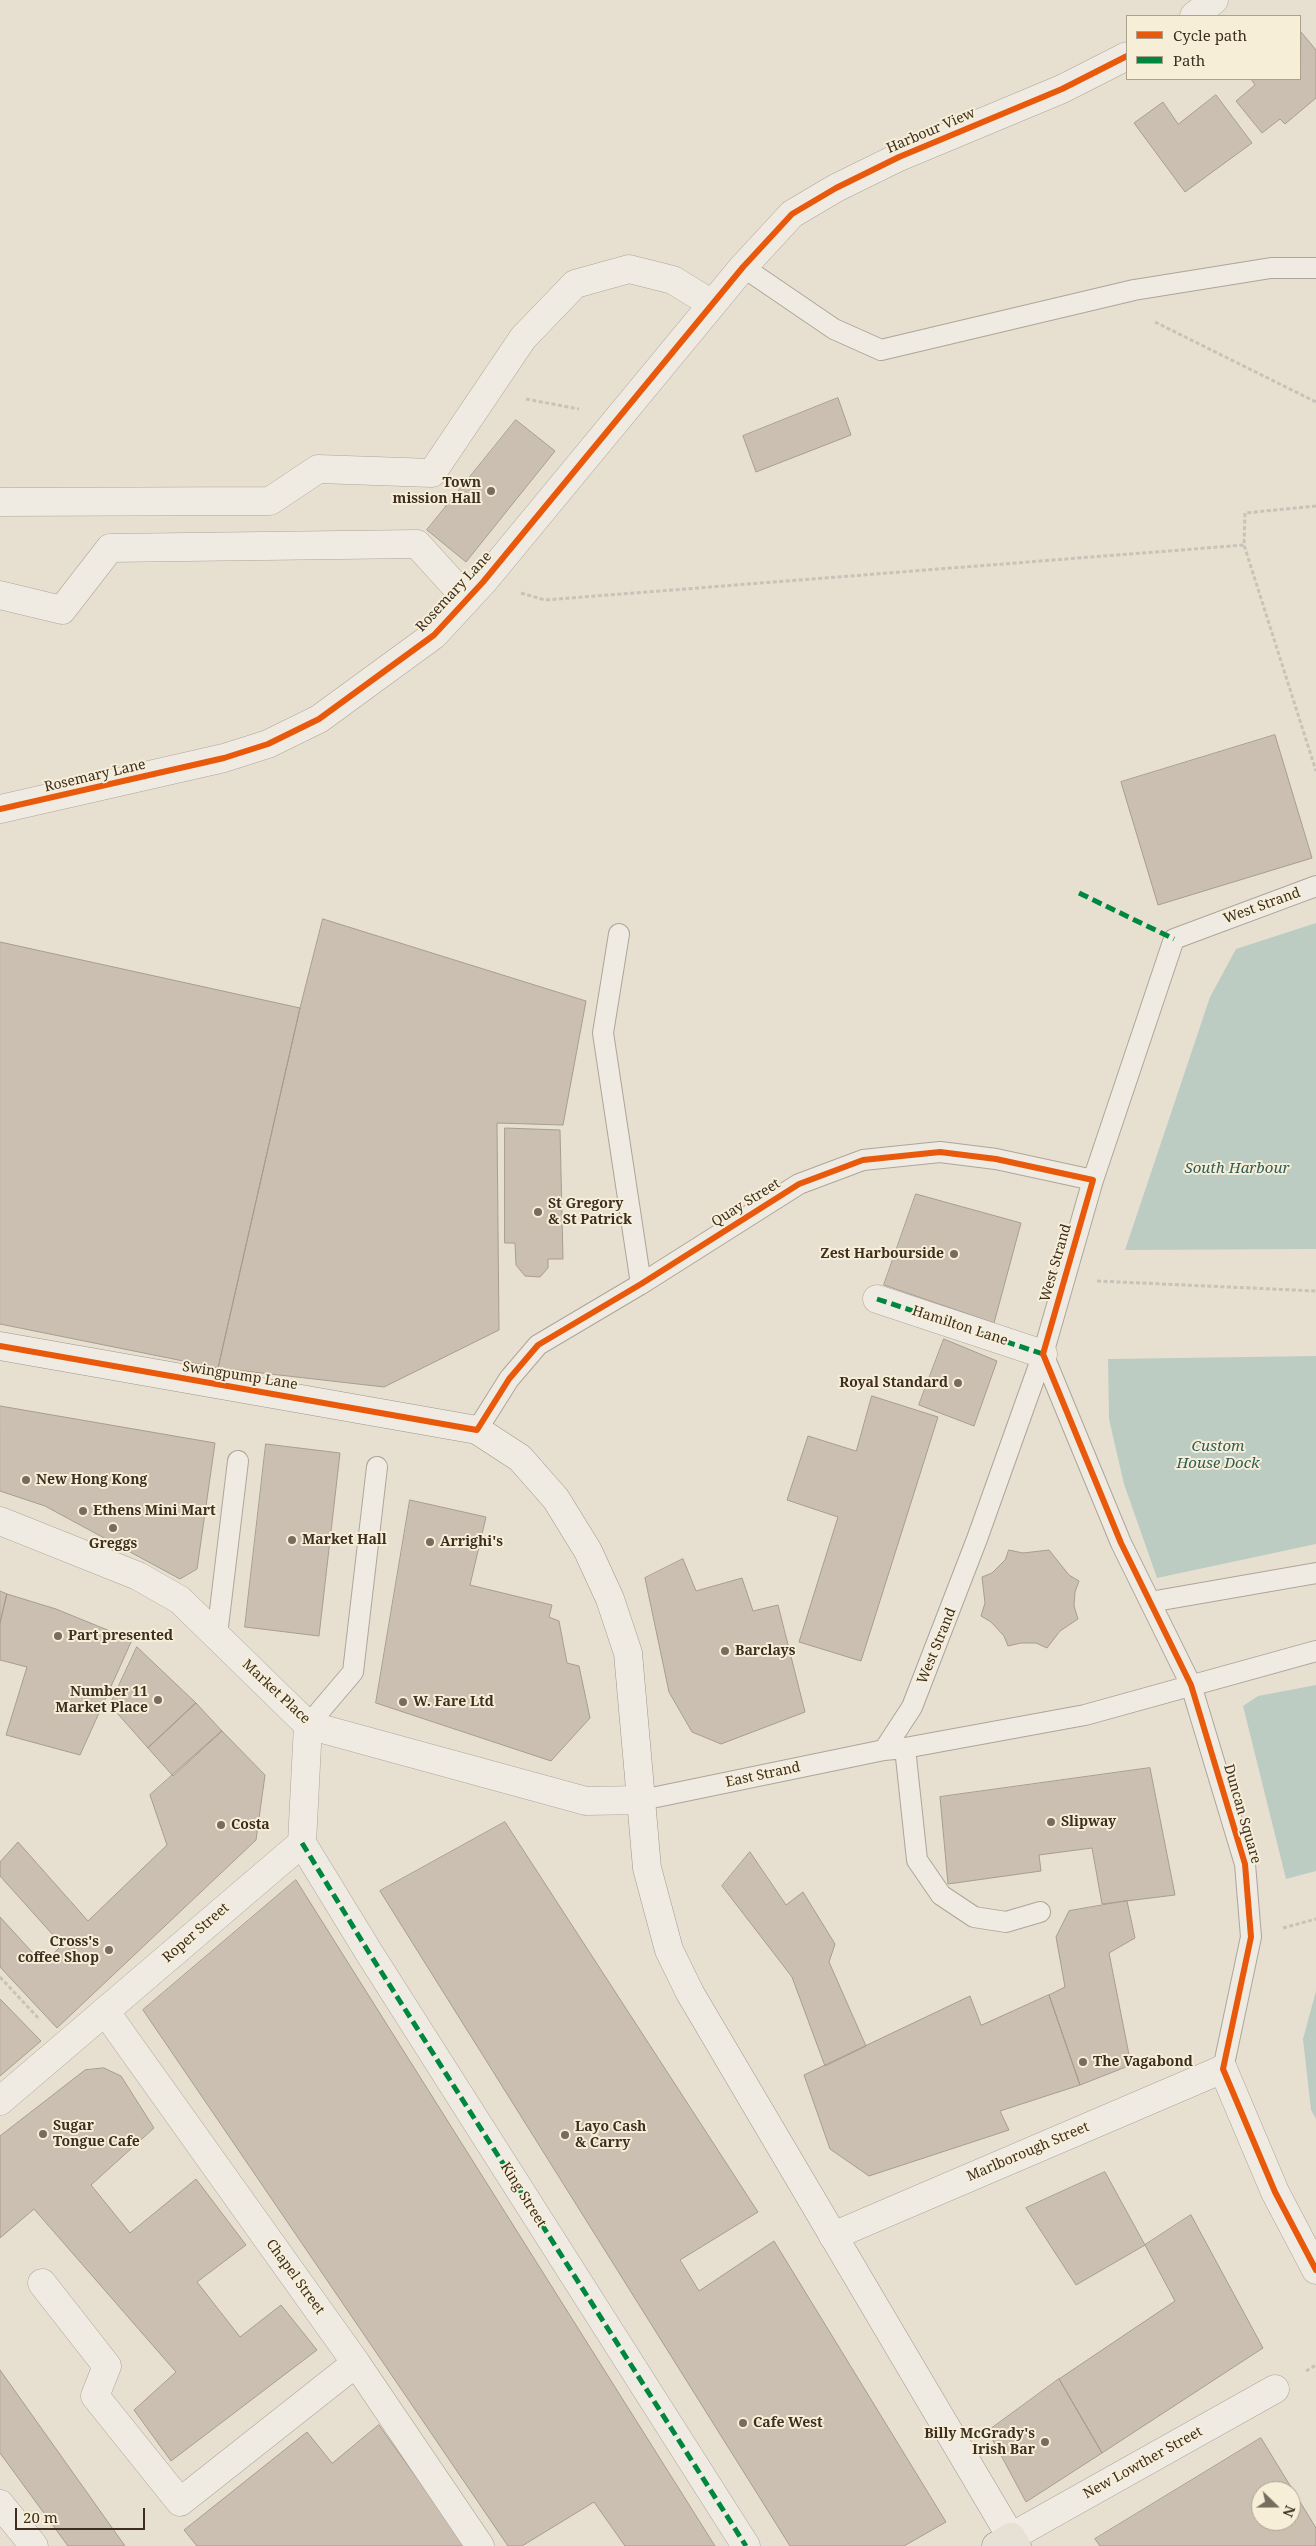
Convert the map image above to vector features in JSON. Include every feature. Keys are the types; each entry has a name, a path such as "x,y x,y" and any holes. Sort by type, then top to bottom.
{"street":[{"path":"1195,15 1214,0"},
{"name":"Harbour View","path":"750,258 792,214 836,188 899,157 1062,89 1126,57"},
{"name":"Rosemary Lane","path":"0,809 157,774 268,744 319,719 434,635 475,590 750,258"},
{"path":"0,502 270,501 318,469 432,473 523,338 575,284 629,269 673,280 712,304"},
{"path":"0,595 62,610 110,548 417,544 475,590"},
{"name":"Hamilton Lane","path":"877,1299 1043,1354"},
{"name":"Swingpump Lane","path":"0,1346 477,1430"},
{"path":"477,1430 520,1458 556,1499 588,1551 610,1599 628,1653 642,1800 646,1868 669,1950 690,1992 833,2236 1008,2543"},
{"name":"Market Place","path":"0,1521 138,1576 180,1600 217,1634 308,1725 586,1801 642,1800"},
{"path":"302,1842 308,1725"},
{"name":"Roper Street","path":"0,2101 302,1842"},
{"name":"King Street","path":"302,1842 368,1951 746,2546"},
{"name":"Chapel Street","path":"105,2011 356,2363 480,2546"},
{"path":"1223,2069 1275,2192 1316,2270"},
{"name":"Marlborough Street","path":"833,2236 1223,2069"},
{"path":"42,2283 107,2366 95,2396 180,2502 356,2363"},
{"name":"New Lowther Street","path":"1008,2543 1275,2389"},
{"path":"0,2504 34,2546"}],"lane":[{"path":"750,258 834,329 880,350 1134,290 1271,268 1316,268"},
{"name":"West Strand","path":"884,1750 912,1707 949,1617 1043,1354 1093,1180 1174,939 1316,886"},
{"path":"619,934 603,1034 641,1284"},
{"name":"Quay Street","path":"477,1430 509,1379 538,1345 641,1284 799,1184 863,1160 940,1152 996,1159 1093,1180"},
{"name":"Duncan Square","path":"1043,1354 1121,1543 1191,1685 1245,1864 1251,1937 1223,2069"},
{"path":"217,1634 238,1461"},
{"path":"308,1725 352,1672 377,1467"},
{"path":"1150,1602 1316,1573"},
{"path":"884,1750 905,1748 1085,1715 1316,1651"},
{"path":"905,1748 917,1860 941,1895 974,1918 1006,1922 1040,1912"},
{"name":"East Strand","path":"642,1800 884,1750"}],"path":[{"path":"1134,290 1144,317 1316,402"},
{"path":"487,391 619,417"},
{"path":"1316,506 1245,513 1244,545 1316,771"},
{"path":"475,590 546,600 1244,545"},
{"path":"1064,1280 1316,1291"},
{"path":"0,1978 65,2046"}],"water":[{"name":"South Harbour","path":"1316,923 1316,1249 1125,1250 1210,997 1236,949"},
{"name":"Custom House Dock","path":"1316,1356 1316,1544 1157,1578 1124,1484 1109,1419 1108,1359"},
{"path":"1316,1685 1316,1871 1286,1879 1243,1706 1258,1696"},
{"path":"1316,1991 1316,2119 1311,2110 1303,2039"}],"building":[{"path":"1301,32 1316,50 1316,98 1285,124 1280,119 1262,133 1236,101 1255,85 1252,80 1301,80"},
{"path":"1216,95 1252,143 1185,192 1134,123 1163,102 1178,124"},
{"path":"838,398 851,435 756,472 743,436"},
{"name":"Town mission Hall","path":"516,420 555,451 466,562 427,530"},
{"path":"1275,735 1312,858 1158,905 1121,782"},
{"path":"323,919 586,1001 563,1125 497,1123 499,1330 384,1387 218,1368 300,1008"},
{"path":"0,942 300,1008 218,1368 0,1324"},
{"path":"505,1128 560,1130 563,1259 548,1259 548,1268 540,1277 525,1276 516,1265 515,1243 505,1243"},
{"name":"Zest Harbourside","path":"916,1194 1021,1223 994,1323 884,1285"},
{"name":"Royal Standard","path":"944,1339 997,1361 974,1426 919,1405"},
{"path":"872,1396 938,1417 861,1661 799,1642 838,1517 787,1500 808,1436 856,1451"},
{"path":"0,1406 215,1443 197,1569 180,1579 45,1506 0,1491"},
{"name":"Market Hall","path":"266,1444 340,1453 319,1636 245,1627"},
{"path":"410,1500 486,1517 470,1585 552,1605 549,1617 559,1621 567,1663 579,1666 590,1718 551,1761 376,1703"},
{"path":"1009,1550 1023,1553 1049,1550 1069,1575 1079,1581 1075,1592 1074,1606 1078,1619 1060,1631 1047,1648 1036,1643 1021,1643 1008,1646 1004,1636 991,1622 981,1616 985,1603 982,1577 992,1573 1005,1560"},
{"name":"Barclays","path":"683,1559 696,1591 742,1578 753,1611 778,1605 805,1712 721,1744 692,1732 669,1692 645,1578"},
{"path":"0,1591 7,1594 0,1623"},
{"path":"7,1594 56,1609 132,1640 80,1755 6,1735 27,1667 0,1660 0,1623"},
{"path":"137,1647 196,1703 148,1748 110,1705"},
{"path":"196,1703 222,1731 173,1776 148,1748"},
{"path":"222,1731 265,1775 256,1840 57,2028 0,1967 0,1917 43,1964 62,1945 0,1876 0,1862 18,1842 88,1921 167,1845 150,1795"},
{"name":"Slipway","path":"1150,1768 1175,1895 1102,1904 1092,1848 1039,1855 1041,1871 948,1884 940,1797"},
{"path":"505,1822 758,2212 680,2260 699,2291 774,2241 946,2522 904,2546 790,2546 380,1891"},
{"path":"750,1852 786,1905 803,1892 835,1944 829,1962 866,2046 825,2066 792,1977 722,1886"},
{"path":"296,1880 715,2546 625,2546 594,2502 522,2546 508,2546 143,2010"},
{"path":"1127,1901 1135,1938 1109,1953 1131,2065 1080,2085 1049,1995 1065,1987 1056,1937 1069,1911"},
{"path":"1049,1995 1080,2085 1000,2111 1009,2130 869,2176 830,2149 804,2075 970,1996 981,2025"},
{"path":"0,1999 41,2041 0,2076"},
{"path":"104,2068 121,2076 154,2128 91,2185 130,2233 196,2179 246,2245 197,2282 240,2337 281,2305 317,2350 171,2461 134,2410 176,2372 34,2209 0,2238 0,2136 85,2070"},
{"path":"1105,2172 1145,2245 1076,2285 1026,2208"},
{"path":"1191,2215 1263,2348 1102,2453 1059,2379 1175,2301 1145,2245"},
{"path":"0,2370 125,2546 68,2546 0,2453"},
{"name":"Billy McGrady's Irish Bar","path":"1059,2379 1102,2453 1026,2502 988,2431"},
{"path":"379,2425 465,2546 197,2546 184,2530 307,2432 332,2463"},
{"path":"1261,2438 1287,2481 1251,2481 1251,2531 1301,2531 1301,2503 1316,2528 1316,2546 1100,2546 1095,2539"}],"marked path":[{"path":"1079,893 1174,939"},
{"path":"877,1299 1043,1354"},
{"path":"302,1843 368,1951 746,2546"}],"cycle path":[{"path":"0,809 224,758 268,744 319,719 434,635 483,582 743,267 792,214 836,188 899,157 1062,89 1126,57"},
{"path":"0,1346 477,1430 509,1379 538,1345 641,1284 799,1184 863,1160 940,1152 996,1159 1093,1180 1043,1354 1121,1543 1191,1685 1245,1864 1251,1937 1223,2069 1275,2192 1316,2270"}],"place":[{"name":"Town mission Hall","path":"491,491"},
{"name":"St Gregory & St Patrick","path":"538,1212"},
{"name":"Zest Harbourside","path":"954,1254"},
{"name":"Royal Standard","path":"958,1383"},
{"name":"New Hong Kong","path":"26,1480"},
{"name":"Ethens Mini Mart","path":"83,1511"},
{"name":"Greggs","path":"113,1528"},
{"name":"Market Hall","path":"292,1540"},
{"name":"Arrighi's","path":"430,1542"},
{"name":"Part presented","path":"58,1636"},
{"name":"Barclays","path":"725,1651"},
{"name":"Number 11 Market Place","path":"158,1700"},
{"name":"W. Fare Ltd","path":"403,1702"},
{"name":"Slipway","path":"1051,1822"},
{"name":"Costa","path":"221,1825"},
{"name":"Cross's coffee Shop","path":"109,1950"},
{"name":"The Vagabond","path":"1083,2062"},
{"name":"Sugar Tongue Cafe","path":"43,2134"},
{"name":"Layo Cash & Carry","path":"565,2135"},
{"name":"Cafe West","path":"743,2423"},
{"name":"Billy McGrady's Irish Bar","path":"1045,2442"}]}
